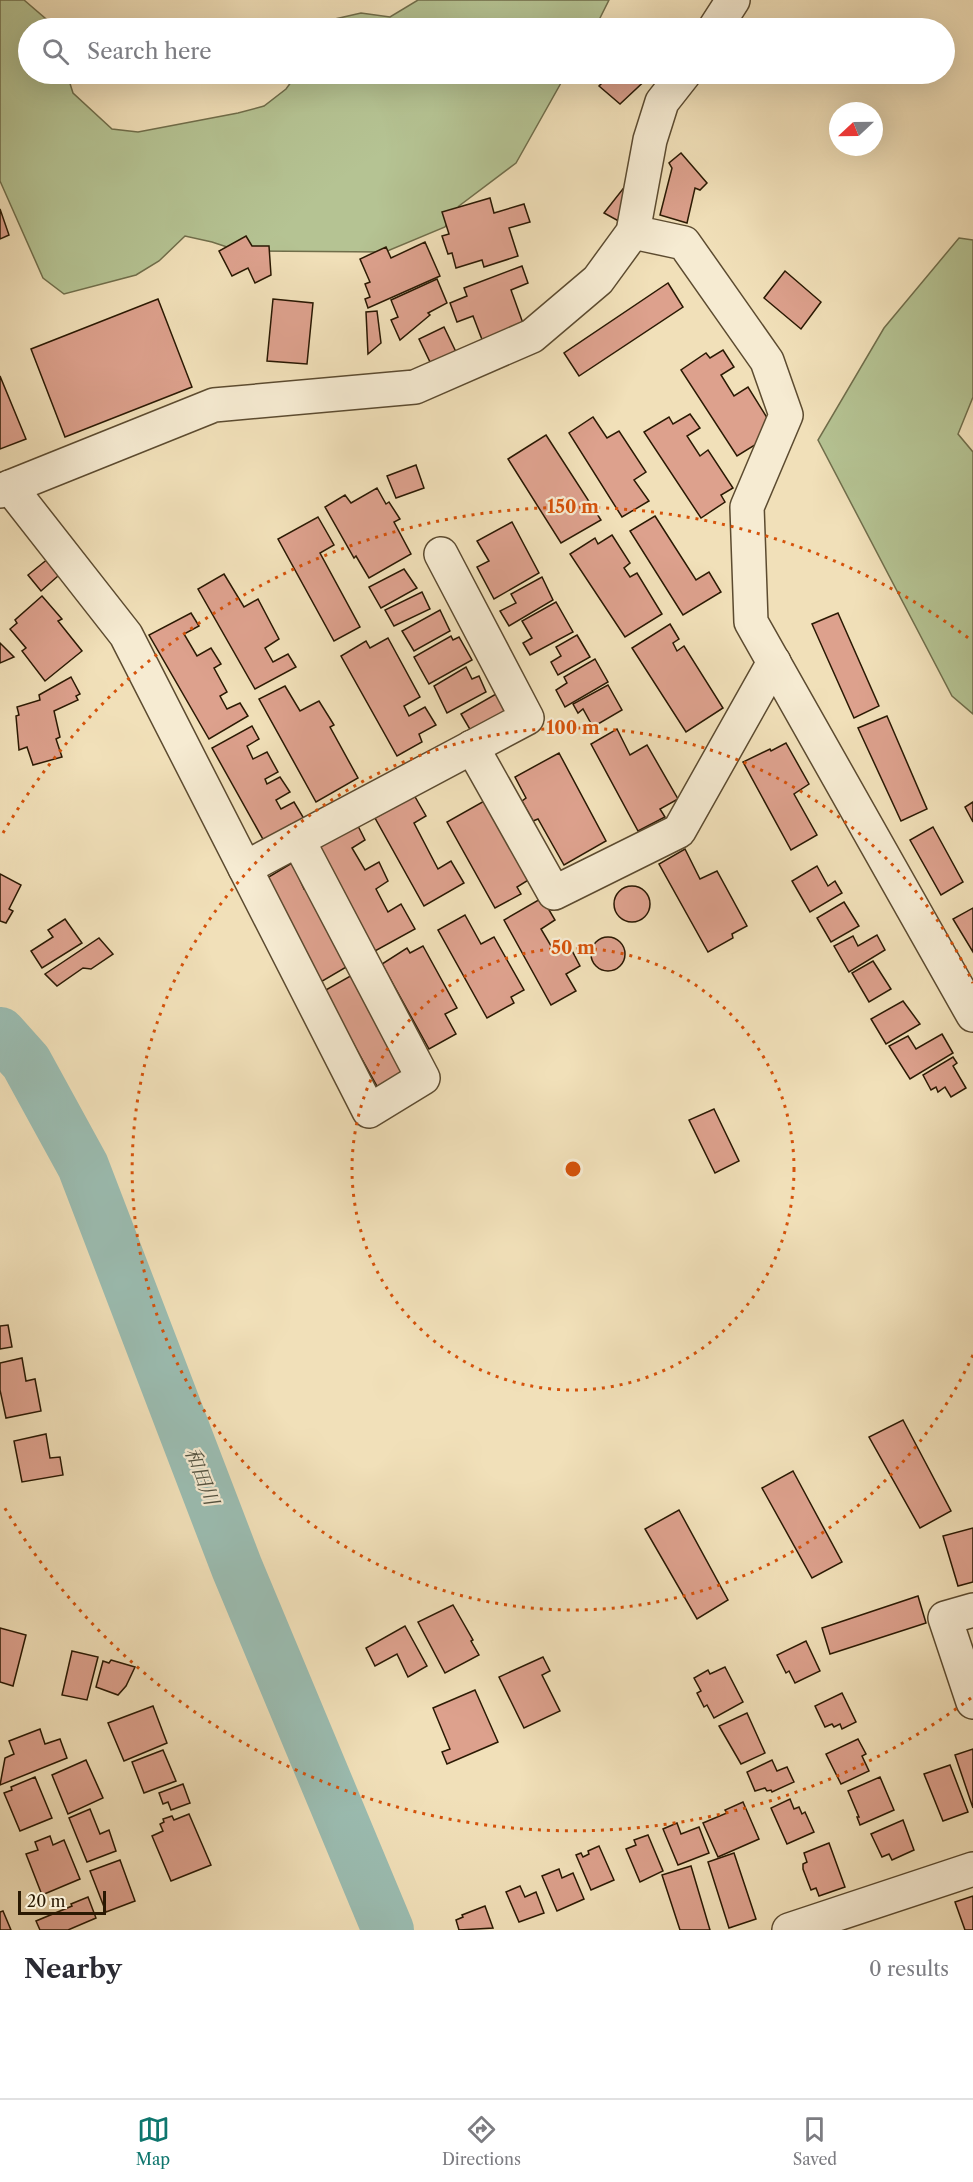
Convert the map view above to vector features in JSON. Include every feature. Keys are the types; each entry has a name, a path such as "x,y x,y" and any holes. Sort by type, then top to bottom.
{"street":[{"path":"721,18 733,0"},
{"path":"298,840 423,1078 369,1111 126,635 5,489 214,405 415,387 532,336 598,280 633,232 653,130 662,102 676,84"},
{"path":"633,232 684,243 767,361 786,415 747,507 751,622 973,1015"},
{"path":"245,868 527,718 441,554"},
{"path":"472,747 554,894 679,831 774,662"},
{"path":"973,1610 945,1618 973,1702"},
{"path":"789,1930 973,1869"}],"green space":[{"path":"0,0 24,0 45,18 18,18 18,84 70,84 73,93 112,129 138,132 238,113 264,106 290,84 560,84 516,163 459,206 445,227 385,252 239,251 185,236 159,261 136,275 64,294 43,278 0,181"},
{"path":"418,0 609,0 600,18 339,18 361,13 390,17"},
{"path":"959,238 973,240 973,397 958,434 973,452 973,714 952,696 818,440 884,328"}],"building":[{"path":"601,84 641,84 620,104 599,86"},
{"path":"681,153 707,183 700,190 695,188 687,223 660,215 672,168 669,163"},
{"path":"626,185 624,224 604,213"},
{"path":"490,198 494,213 524,204 530,222 509,228 518,256 484,267 482,260 456,268 452,253 448,254 442,236 449,234 442,212"},
{"path":"0,209 9,235 0,239"},
{"path":"246,236 252,246 269,246 271,275 255,283 248,268 232,276 219,251"},
{"path":"425,242 440,276 368,308 365,299 370,297 365,284 370,282 360,259 386,247 391,258"},
{"path":"522,266 528,283 511,290 524,326 483,342 473,316 457,322 450,303 467,296 464,288"},
{"path":"785,271 821,302 801,329 764,298"},
{"path":"437,279 447,303 428,313 430,315 400,340 391,320 398,317 391,300"},
{"path":"668,283 683,307 579,376 564,353"},
{"path":"158,299 192,387 65,437 31,349"},
{"path":"273,299 313,303 307,364 267,361"},
{"path":"377,311 381,343 368,354 366,312"},
{"path":"444,327 456,352 431,364 419,339"},
{"path":"723,350 734,367 721,375 734,396 748,387 774,429 763,440 737,456 681,370 706,353 710,358"},
{"path":"0,376 26,439 0,449"},
{"path":"690,414 700,428 687,436 700,456 708,450 733,488 721,495 725,502 701,518 644,432 669,417 673,424"},
{"path":"593,417 607,438 619,431 646,472 634,480 649,501 622,517 569,433"},
{"path":"546,435 601,520 561,543 508,459"},
{"path":"416,465 424,488 396,498 387,476"},
{"path":"377,488 386,504 389,502 400,519 394,522 411,554 369,578 356,556 354,558 325,507 345,495 351,503"},
{"path":"655,516 696,580 709,572 721,592 683,615 630,531"},
{"path":"318,517 334,545 320,553 360,627 334,641 278,539"},
{"path":"512,522 539,573 494,599 477,567 489,561 477,541"},
{"path":"612,535 630,563 624,568 630,577 637,573 662,614 625,637 570,554 595,538 598,544"},
{"path":"54,554 66,569 41,591 28,575"},
{"path":"404,569 417,588 381,608 369,587"},
{"path":"224,574 244,607 258,599 279,639 265,648 273,662 288,654 296,667 255,689 198,589"},
{"path":"542,577 553,600 509,626 500,611 516,603 511,594"},
{"path":"422,592 430,609 394,626 385,610"},
{"path":"42,596 62,619 58,621 82,651 45,681 22,651 26,648 10,629 17,623 15,620"},
{"path":"556,602 573,632 530,655 523,643 532,638 522,621"},
{"path":"440,610 450,631 414,651 402,631"},
{"path":"191,613 199,626 184,634 197,656 211,648 221,664 214,668 227,692 220,696 227,709 240,703 248,716 209,739 149,635"},
{"path":"838,613 879,706 854,718 812,624"},
{"path":"670,624 679,639 673,643 677,651 684,646 723,708 686,732 632,648"},
{"path":"577,635 590,657 558,675 551,662 561,656 556,647"},
{"path":"451,636 453,640 459,637 472,660 429,684 414,657"},
{"path":"388,638 420,697 404,706 409,716 425,707 436,725 419,734 422,742 397,756 341,656 366,641 370,648"},
{"path":"0,643 14,657 0,663"},
{"path":"595,659 608,682 565,707 556,690 567,683 564,677"},
{"path":"466,667 472,679 479,676 486,692 447,713 434,686"},
{"path":"71,677 80,694 76,696 78,700 54,711 60,737 56,739 62,757 33,765 27,747 19,750 17,707 40,700 39,695"},
{"path":"608,685 622,710 593,727 583,709 578,713 573,704"},
{"path":"285,686 300,711 319,701 334,725 330,727 358,778 316,802 259,699"},
{"path":"496,694 510,718 475,738 461,714"},
{"path":"887,716 927,809 901,821 858,728"},
{"path":"252,726 259,739 247,746 253,759 267,752 278,772 265,779 267,784 280,777 290,792 276,800 281,809 294,802 306,822 269,850 212,748"},
{"path":"617,729 630,755 647,745 678,799 660,809 665,817 638,831 591,744"},
{"path":"786,743 809,784 794,794 817,835 791,850 743,762"},
{"path":"559,753 606,841 564,865 538,819 533,821 522,801 526,798 515,777"},
{"path":"414,795 426,816 414,823 438,869 451,861 464,883 424,906 375,818"},
{"path":"486,800 530,879 517,887 521,894 495,908 447,822"},
{"path":"973,802 973,822 965,807"},
{"path":"358,826 365,840 352,848 365,870 379,862 388,881 376,889 388,912 401,904 415,929 375,951 317,848"},
{"path":"933,827 963,882 941,895 910,840"},
{"path":"685,849 700,879 717,871 747,926 732,934 733,938 708,952 659,864"},
{"path":"302,857 313,875 300,880 304,889 316,883 360,959 319,983 262,881"},
{"path":"817,866 828,886 835,881 842,893 810,912 792,881"},
{"path":"0,874 21,885 9,909 13,911 6,923 0,921"},
{"path":"632,886 644,892 650,904 644,916 632,922 620,916 614,904 620,892"},
{"path":"542,898 555,920 541,929 554,951 568,943 580,966 566,974 576,991 551,1005 504,920"},
{"path":"844,902 859,926 831,942 817,918"},
{"path":"973,908 973,952 953,919"},
{"path":"465,915 481,944 494,937 524,990 511,997 514,1003 487,1018 438,930"},
{"path":"65,919 82,943 42,968 31,951 53,937 48,930"},
{"path":"877,935 885,950 849,972 834,946 853,936 858,946"},
{"path":"608,937 620,942 625,954 620,966 608,971 596,966 591,954 596,942"},
{"path":"99,938 113,954 91,969 83,968 57,986 45,974"},
{"path":"423,946 457,1008 445,1014 456,1034 429,1049 382,964 407,948 410,953"},
{"path":"873,961 891,989 869,1002 852,973"},
{"path":"361,970 410,1079 382,1095 324,991"},
{"path":"903,1001 920,1024 886,1044 871,1019"},
{"path":"942,1034 953,1053 910,1079 889,1046 908,1036 916,1049"},
{"path":"953,1057 957,1063 953,1066 966,1088 951,1097 945,1087 938,1092 936,1087 931,1090 923,1075"},
{"path":"714,1109 739,1161 715,1173 689,1120"},
{"path":"8,1325 12,1347 0,1349 0,1326"},
{"path":"22,1358 26,1381 35,1379 41,1411 6,1418 0,1390 0,1363"},
{"path":"903,1420 951,1511 920,1528 869,1437"},
{"path":"46,1434 50,1458 60,1457 63,1475 22,1482 14,1441"},
{"path":"793,1471 842,1562 812,1578 762,1488"},
{"path":"679,1510 728,1600 697,1619 645,1529"},
{"path":"973,1528 973,1582 958,1586 943,1536"},
{"path":"918,1596 926,1623 830,1654 822,1628"},
{"path":"453,1605 479,1655 445,1673 418,1622"},
{"path":"405,1626 427,1666 408,1677 397,1654 375,1666 366,1648"},
{"path":"0,1628 26,1635 13,1686 0,1682"},
{"path":"806,1641 820,1671 795,1683 789,1671 786,1673 777,1655"},
{"path":"72,1651 98,1657 87,1700 62,1695"},
{"path":"543,1657 550,1671 542,1675 560,1711 524,1728 499,1677"},
{"path":"111,1660 135,1667 126,1686 118,1695 96,1687 103,1661 109,1663"},
{"path":"725,1667 743,1702 714,1718 707,1705 704,1707 697,1693 701,1691 694,1678 708,1670 710,1674"},
{"path":"475,1690 498,1742 447,1764 442,1752 450,1749 433,1708"},
{"path":"842,1693 856,1722 842,1729 840,1724 825,1727 815,1706"},
{"path":"153,1706 167,1743 124,1761 108,1723"},
{"path":"747,1713 765,1753 741,1764 719,1726"},
{"path":"40,1729 45,1744 60,1739 67,1758 0,1785 5,1758 14,1754 9,1741"},
{"path":"858,1739 866,1754 862,1756 869,1771 841,1784 826,1754"},
{"path":"973,1749 973,1808 955,1755"},
{"path":"163,1750 176,1781 144,1793 132,1762"},
{"path":"86,1760 103,1798 68,1814 52,1775"},
{"path":"772,1760 777,1771 787,1767 794,1782 772,1792 765,1788 755,1791 747,1772"},
{"path":"950,1765 968,1812 943,1821 924,1774"},
{"path":"35,1777 52,1818 20,1831 4,1793 12,1790 11,1787"},
{"path":"880,1777 894,1810 860,1825 848,1791"},
{"path":"183,1784 190,1803 171,1810 168,1802 163,1804 159,1793"},
{"path":"790,1799 794,1809 799,1807 802,1814 805,1812 814,1832 787,1844 771,1808"},
{"path":"743,1802 759,1839 718,1857 703,1823 727,1813 725,1810"},
{"path":"90,1809 100,1834 109,1830 116,1851 87,1862 69,1818"},
{"path":"189,1814 211,1865 171,1881 152,1836 163,1831 160,1824 164,1822 163,1819 172,1816 174,1820"},
{"path":"903,1820 914,1850 892,1860 889,1854 882,1857 871,1834"},
{"path":"677,1823 681,1834 699,1827 709,1853 678,1865 663,1829"},
{"path":"648,1835 663,1871 640,1882 626,1849 636,1845 634,1840"},
{"path":"50,1836 53,1845 64,1840 80,1879 42,1895 26,1854 38,1850 35,1842"},
{"path":"829,1843 845,1887 819,1896 816,1888 811,1890 803,1869 803,1864 807,1862 804,1853"},
{"path":"599,1846 614,1880 591,1890 576,1855 581,1853 583,1857 589,1854 588,1851"},
{"path":"734,1853 756,1919 729,1928 708,1862"},
{"path":"120,1860 135,1901 106,1912 90,1871"},
{"path":"691,1866 710,1930 680,1930 662,1875"},
{"path":"559,1869 562,1878 573,1873 584,1899 557,1911 542,1876"},
{"path":"520,1886 525,1897 536,1892 544,1913 519,1922 506,1892"},
{"path":"973,1896 973,1930 965,1930 955,1902"},
{"path":"88,1897 96,1918 68,1930 40,1930 36,1921"},
{"path":"485,1906 493,1928 459,1930 456,1920 463,1917 462,1915"},
{"path":"3,1911 11,1930 0,1930 0,1912"}],"waterway":[{"name":"和田川","path":"0,1033 26,1062 83,1166 237,1568 388,1930"}]}
